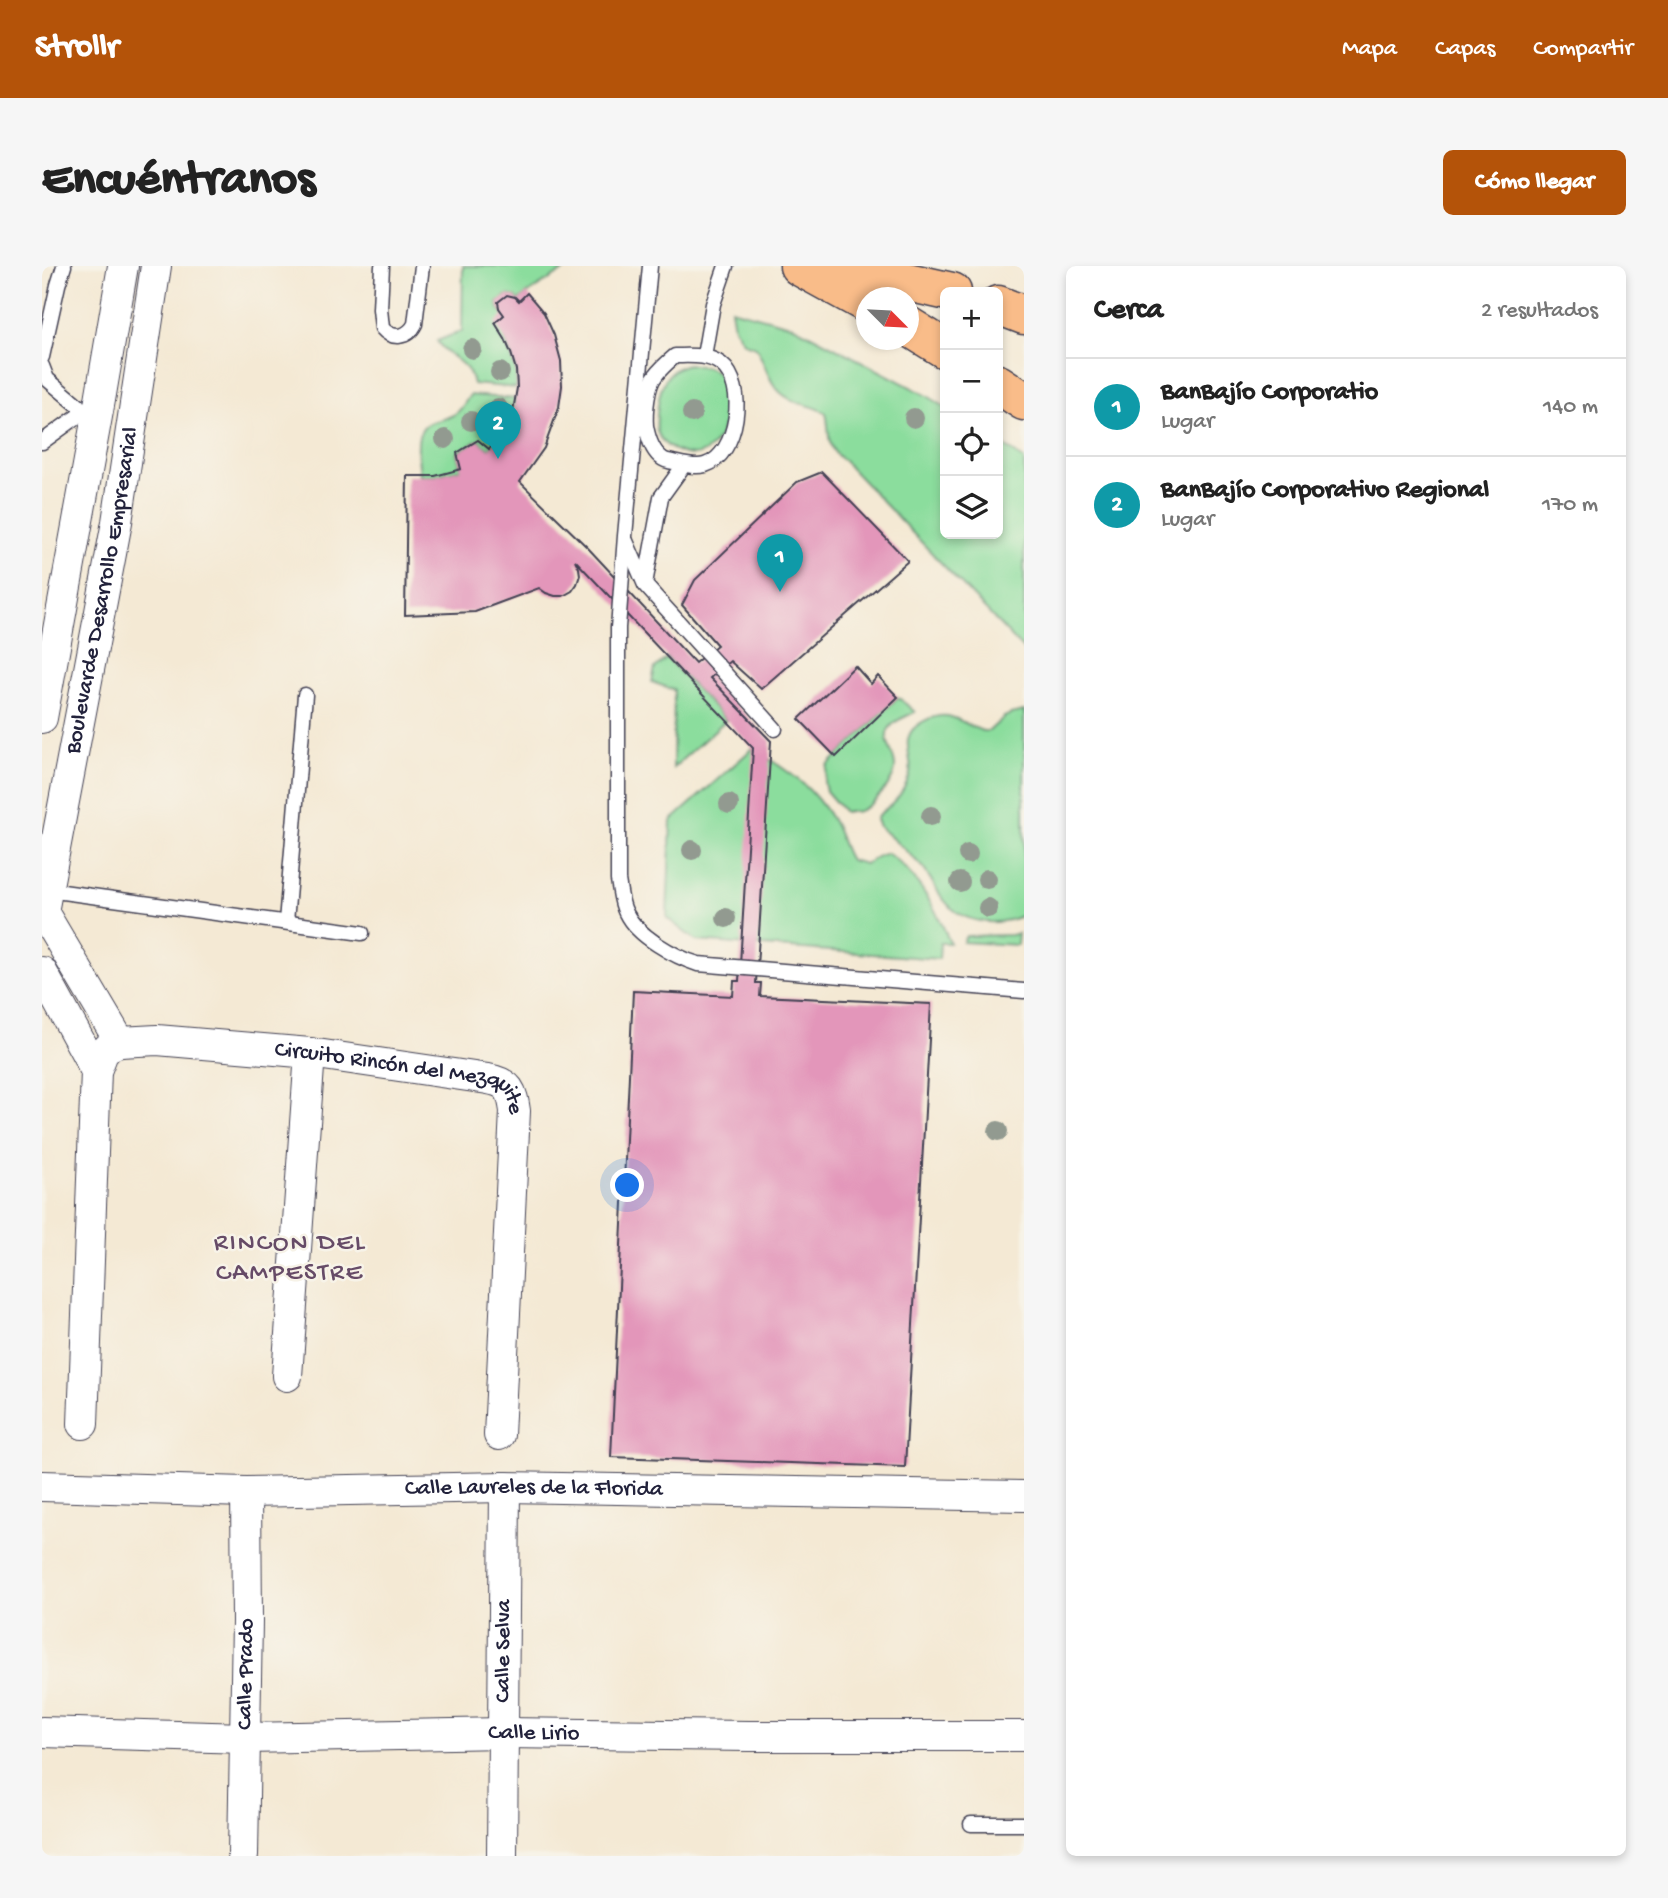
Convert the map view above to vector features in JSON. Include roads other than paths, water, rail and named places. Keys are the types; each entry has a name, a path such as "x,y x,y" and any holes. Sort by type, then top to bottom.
{"main road":[{"path":"799,266 856,297"},
{"path":"836,266 940,289"},
{"path":"1003,308 1024,315"},
{"path":"919,333 940,346"},
{"path":"1003,387 1024,401"}],"street":[{"name":"Boulevarde Desarrollo Empresarial","path":"42,718 79,513 92,405 122,266"},
{"name":"Boulevarde Desarrollo Empresarial","path":"44,905 117,522 156,266"},
{"path":"79,513 117,522"},
{"path":"44,905 120,1042 111,1045 103,1053 96,1071 83,1424"},
{"path":"42,972 96,1071"},
{"name":"Circuito Rincón del Mezquite","path":"120,1042 157,1040 310,1053 503,1082 512,1095 515,1111 499,1434"},
{"path":"287,1376 310,1053"},
{"name":"Calle Laureles de la Florida","path":"42,1486 246,1492 505,1487 1024,1496"},
{"name":"Calle Selva","path":"502,1856 505,1487"},
{"name":"Calle Prado","path":"243,1856 246,1492"},
{"name":"Calle Lirio","path":"42,1732 245,1738 502,1733 1024,1736"}],"lane":[{"path":"42,357 64,266"},
{"path":"382,266 382,328 388,335 402,336 411,332 415,324 422,266"},
{"path":"650,266 618,628 618,880 625,913 665,950 698,964 1024,991"},
{"path":"704,356 713,304 726,266"},
{"path":"675,356 704,356 721,365 734,381 736,413 730,439 721,455 704,466 684,465 663,459 648,440 645,412 653,377 675,356"},
{"path":"42,366 47,379 92,405 42,442"},
{"path":"645,585 661,497 684,465"},
{"path":"625,537 645,585 775,729"},
{"path":"286,922 305,695"},
{"path":"44,905 286,922 362,933"},
{"path":"971,1824 1024,1824"}],"place":[{"name":"BanBajío Corporativo Regional","path":"498,459"},
{"name":"BanBajío Corporatio","path":"780,592"}],"district":[{"name":"RINCON DEL CAMPESTRE","path":"290,1259"}]}
